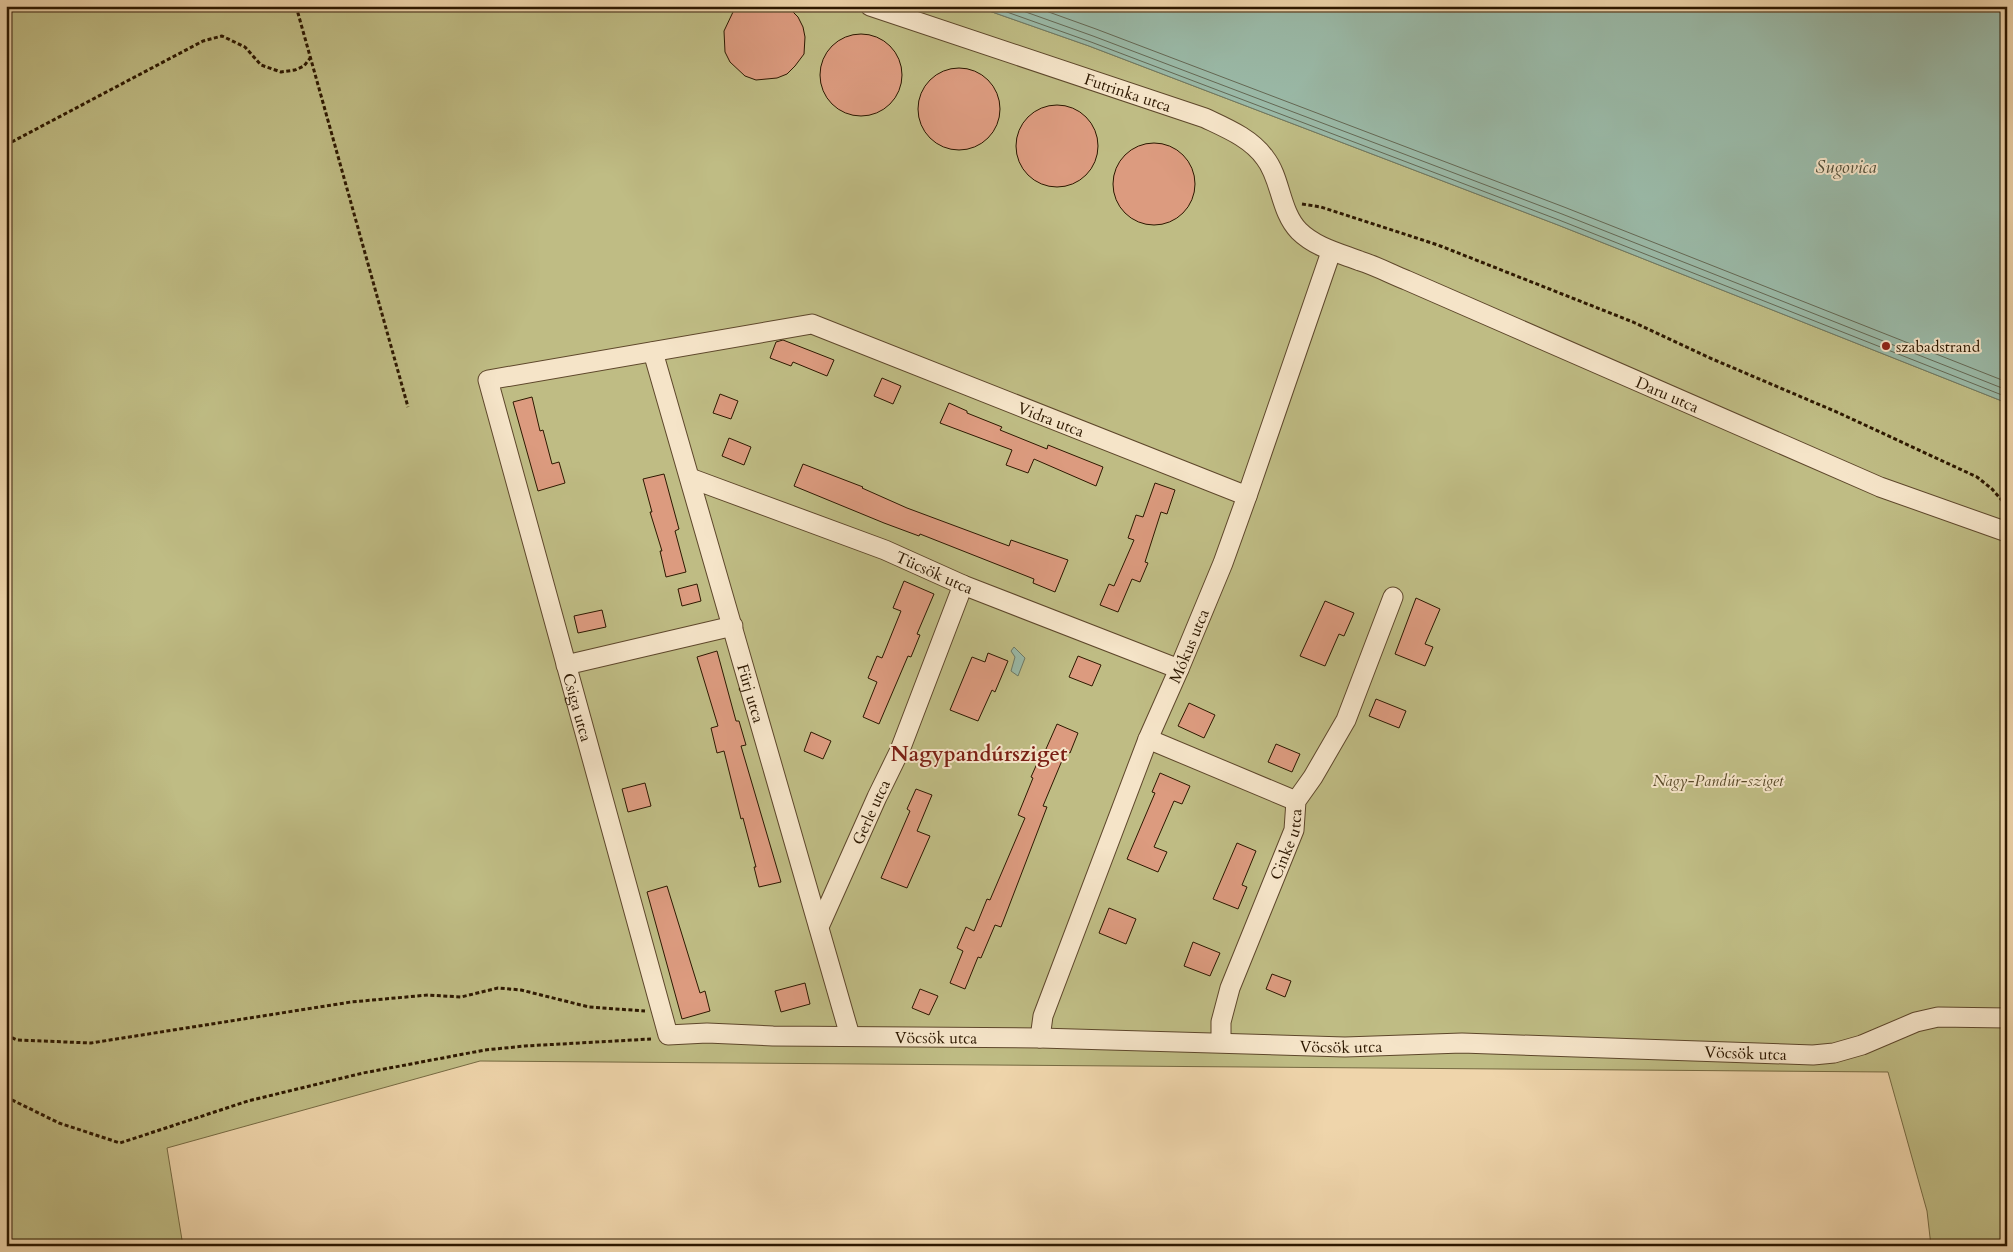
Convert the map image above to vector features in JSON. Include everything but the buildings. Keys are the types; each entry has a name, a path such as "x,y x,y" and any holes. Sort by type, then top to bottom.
{"street":[{"name":"Futrinka utca","path":"870,6 1205,118 1249,143 1266,159 1298,230 1331,252"},
{"name":"Mókus utca","path":"1040,1038 1043,1016 1148,739 1180,669 1247,496 1331,252"},
{"name":"Daru utca","path":"1331,252 1379,269 1880,487 2007,532"},
{"name":"Vidra utca","path":"488,380 812,324 1247,496"},
{"name":"Fürj utca","path":"653,352 850,1036"},
{"name":"Csiga utca","path":"488,380 668,1035"},
{"name":"Tücsök utca","path":"690,478 886,550 963,585 1180,669"},
{"name":"Gerle utca","path":"819,927 900,750 963,585"},
{"name":"Cinke utca","path":"1221,1042 1222,1022 1230,988 1294,830 1296,801 1313,777 1346,720 1394,597"},
{"path":"566,665 733,626"},
{"path":"1148,739 1296,801"},
{"name":"Vöcsök utca","path":"668,1035 707,1033 1040,1038 1345,1047 1462,1043 1813,1055 1834,1053 1862,1045 1916,1022 1938,1017 2007,1018"}],"path":[{"path":"296,6 408,407"},
{"path":"6,145 203,41 222,36 230,39 245,47 261,65 281,72 295,70 304,66 311,56"},
{"path":"1287,209 1303,204 1321,207 1438,244 1633,322 1710,358 1839,413 1977,477 1992,488 2007,506"},
{"path":"6,1035 17,1040 91,1043 351,1002 428,995 461,997 498,988 530,991 589,1007 662,1013"},
{"path":"6,1097 58,1123 120,1143 248,1101 363,1073 485,1050 651,1039 668,1035"}],"green space":[{"name":"Nagy-Pandúr-sziget","path":"6,6 975,6 1089,46 1558,225 2007,403 2007,1246 1931,1246 1927,1211 1888,1072 480,1061 167,1148 183,1246 6,1246"}],"water":[{"name":"Sugovica","path":"975,6 2007,6 2007,403 1558,225 1089,46"},
{"path":"1014,647 1025,658 1018,676 1011,671 1015,657 1011,651"}],"place":[{"name":"szabadstrand","path":"1886,346"}],"district":[{"name":"Nagypandúrsziget","path":"979,754"}]}
